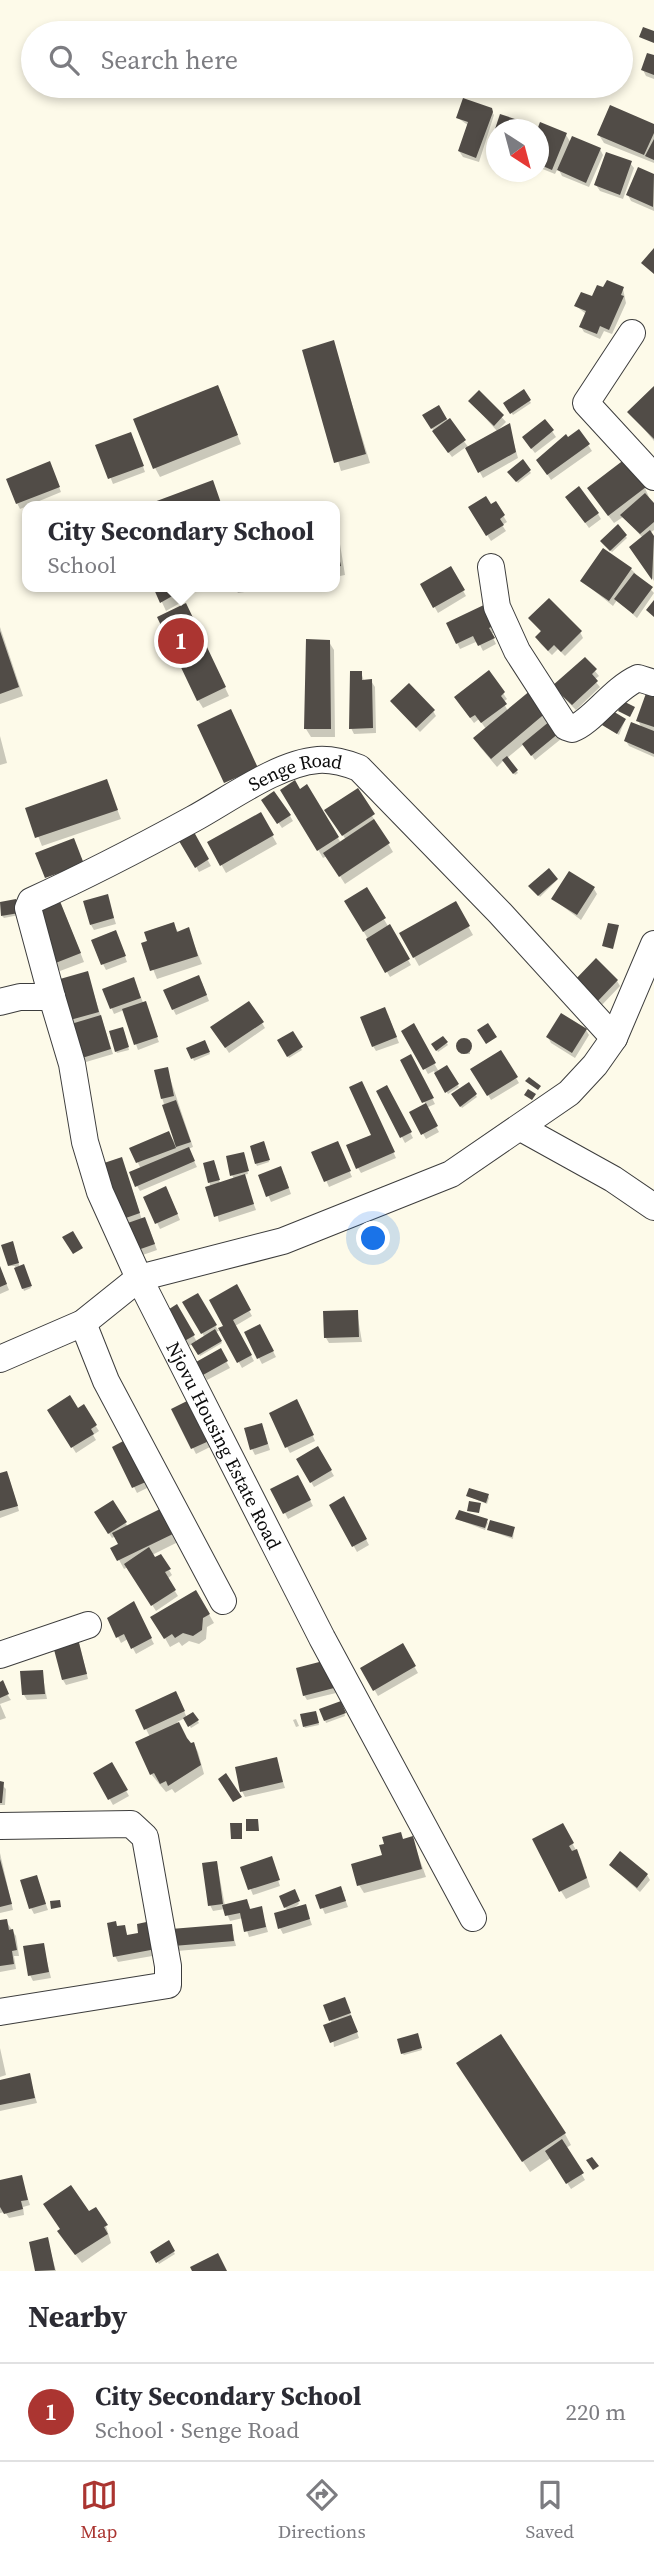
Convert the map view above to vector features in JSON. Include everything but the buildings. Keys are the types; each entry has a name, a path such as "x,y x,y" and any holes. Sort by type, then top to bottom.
{"street":[{"path":"632,333 586,403 654,477"},
{"path":"491,568 497,607 517,651 566,727 572,729 582,724 614,692 633,680 638,678 654,683"},
{"name":"Senge Road","path":"52,997 28,908 31,901 149,843 274,775 299,764 318,760 339,761 359,768 500,913 614,1038"},
{"path":"0,1359 83,1323 139,1278 283,1241 451,1174 569,1093 614,1038 654,944"},
{"path":"0,1002 52,997"},
{"name":"Njovu Housing Estate Road","path":"52,997 72,1064 86,1142 100,1192 139,1278 322,1638 473,1918"},
{"path":"521,1128 613,1179 654,1208"},
{"path":"83,1323 106,1381 223,1601"},
{"path":"0,1655 88,1625"},
{"path":"0,1826 131,1824 139,1829 145,1837 168,1985 0,2012"}],"place":[{"name":"City Secondary School","path":"181,641"}]}
